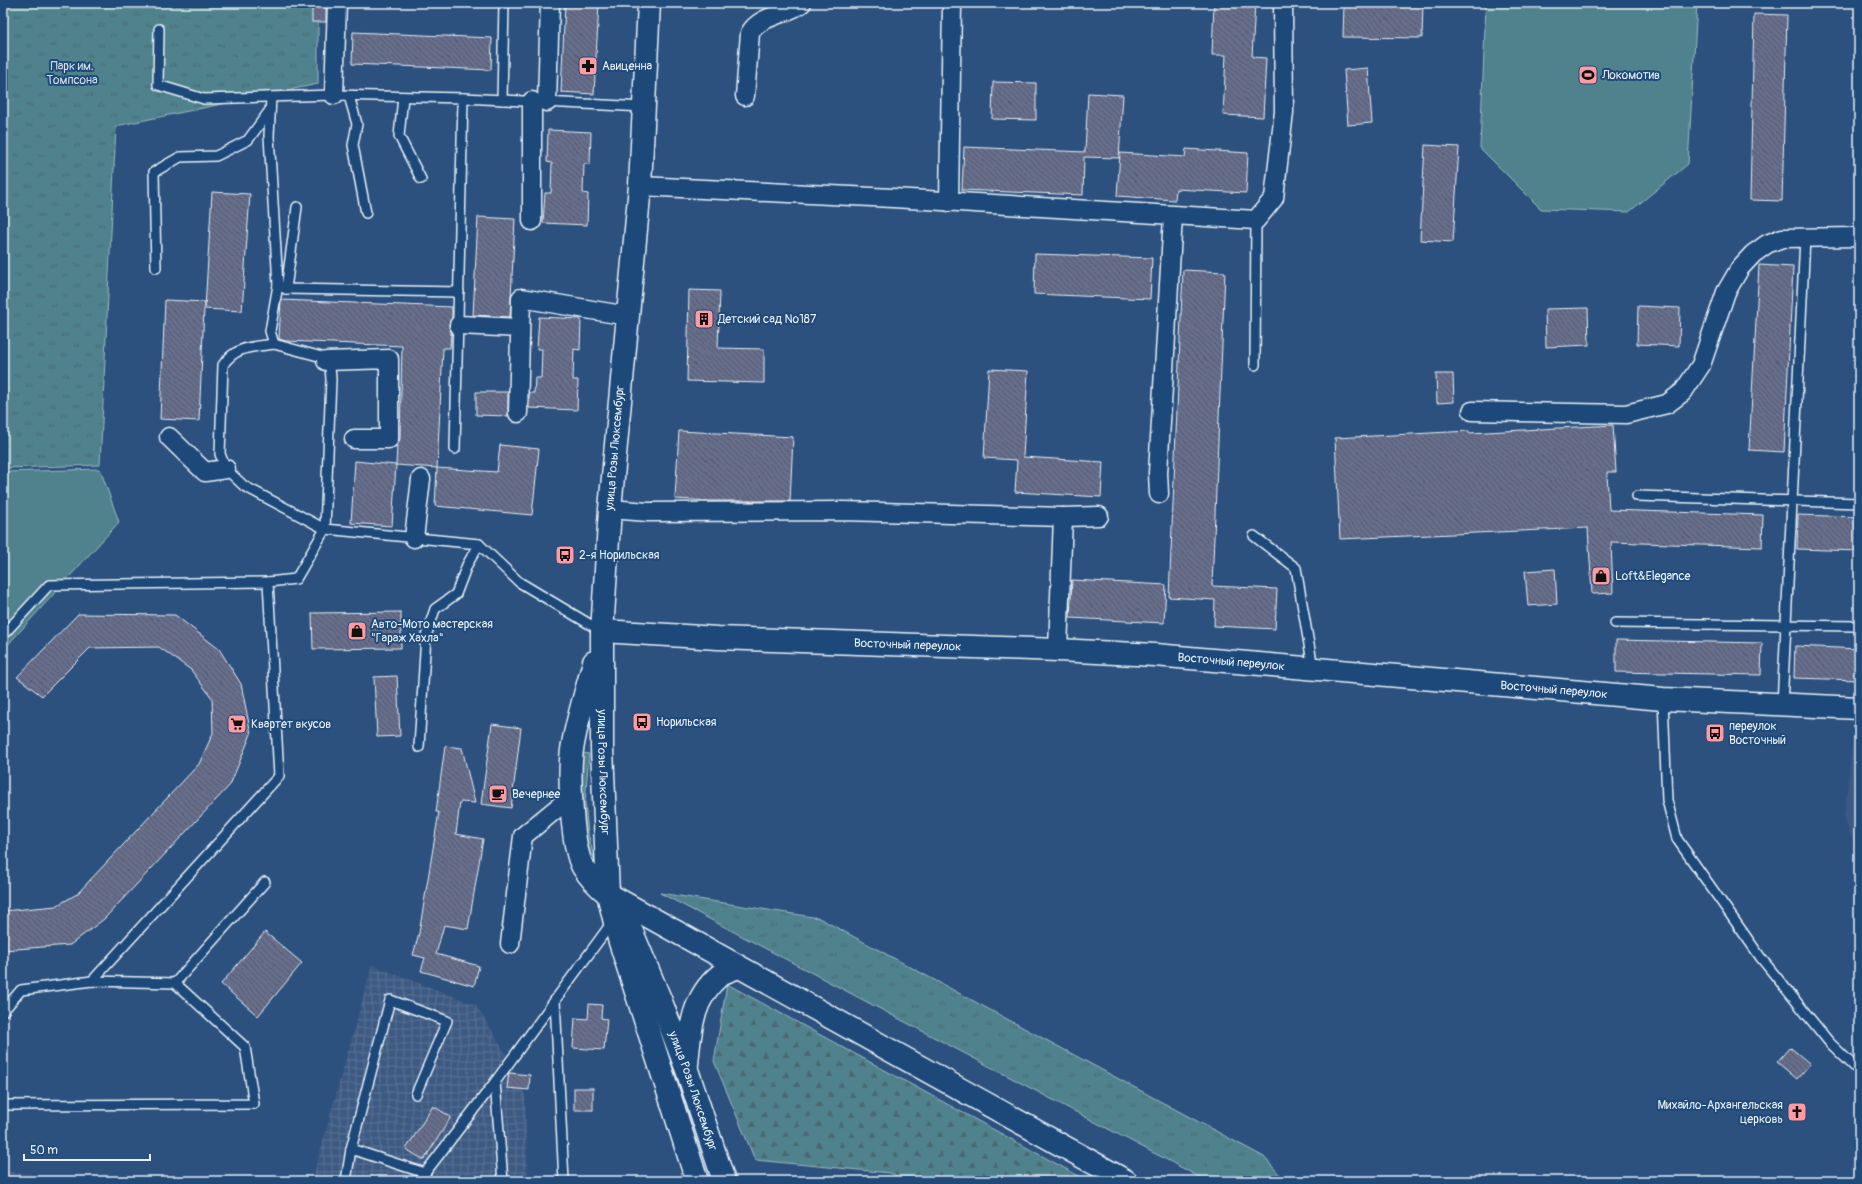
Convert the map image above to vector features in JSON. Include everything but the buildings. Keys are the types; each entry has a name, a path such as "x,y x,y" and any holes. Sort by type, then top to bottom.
{"main road":[{"name":"улица Розы Люксембург","path":"649,3 640,186 610,509 602,632 602,748 608,894 619,939 696,1181"},
{"name":"Восточный переулок","path":"602,632 1155,655 1663,699 1859,708"},
{"path":"602,632 573,746 572,796 574,836 582,866 596,884 608,894 738,967 1126,1181"},
{"name":"улица Розы Люксембург","path":"608,894 624,913 660,999 687,1070 724,1181"},
{"path":"687,1070 691,1024 697,1007 704,994 721,974 738,967"}],"street":[{"path":"337,3 342,96"},
{"path":"532,221 539,102 550,3"},
{"path":"745,96 750,33 754,26 764,20 795,8 802,3"},
{"path":"949,202 952,3"},
{"path":"640,186 1256,220 1274,198 1284,112 1282,3"},
{"path":"1159,494 1158,473 1173,216"},
{"path":"1472,410 1626,414 1667,404 1683,392 1701,365 1726,292 1740,268 1753,254 1767,244 1782,238 1859,237"},
{"path":"518,413 519,328 521,298 628,316"},
{"path":"459,325 519,328"},
{"path":"326,361 390,359 389,439 354,438"},
{"path":"169,437 205,472 226,469"},
{"path":"414,538 421,479"},
{"path":"610,509 648,512 843,511 1064,517 1099,516"},
{"path":"1058,650 1064,517"},
{"path":"510,944 523,836 572,796"}],"lane":[{"path":"502,100 504,3"},
{"path":"159,30 158,85 204,99 342,96 463,98 644,107"},
{"path":"342,96 357,124 353,145 366,213"},
{"path":"271,97 269,136 282,287"},
{"path":"403,97 399,136 421,179"},
{"path":"455,449 463,98"},
{"path":"156,268 154,172 180,157 216,156 248,140 270,110"},
{"path":"274,344 270,331 282,287 297,207"},
{"path":"1255,365 1256,220"},
{"path":"1782,704 1784,625 1805,238"},
{"path":"282,287 459,292"},
{"path":"3,635 49,585 268,582 296,578 325,529 331,378 330,367 322,357 274,344 240,349 229,356 223,365 220,454 226,469 244,486 325,529 479,544 519,582 602,632"},
{"path":"1637,496 1859,503"},
{"path":"1254,536 1296,568 1314,668"},
{"path":"419,747 426,636 432,615 435,608 456,594 467,565 479,544"},
{"path":"92,981 279,776 268,582"},
{"path":"1616,623 1859,626"},
{"path":"1663,699 1667,800 1677,839 1761,958 1829,1042 1859,1071"},
{"path":"175,983 265,882"},
{"path":"351,1149 423,1177 615,919"},
{"path":"3,1011 21,990 92,981 175,983 245,1046 254,1104 3,1105"},
{"path":"346,1181 351,1149 390,1000 447,1021 416,1094"},
{"path":"555,1000 564,1181"},
{"path":"495,1082 503,1181"}],"shaded area":[{"path":"1854,726 1859,727 1859,854 1844,819"},
{"path":"372,965 476,1005 506,1054 525,1095 528,1181 312,1181"},
{"path":"3,1171 83,1181 3,1181"}],"green space":[{"name":"Парк им. Томпсона","path":"3,3 318,3 318,84 116,126 100,465 3,468"},
{"name":"Локомотив","path":"1486,3 1697,3 1688,164 1629,212 1541,209 1480,148"},
{"path":"100,469 119,522 3,650 3,472"},
{"path":"581,753 589,754 585,802 588,833 597,871 588,857 580,825"},
{"path":"660,893 819,918 1264,1157 1285,1181 1207,1181"},
{"path":"727,984 1088,1181 908,1181 890,1173 755,1160 714,1061"}],"place":[{"name":"Авиценна","path":"588,66"},
{"name":"Локомотив","path":"1588,75"},
{"name":"Детский сад №187","path":"704,319"},
{"name":"2-я Норильская","path":"565,555"},
{"name":"Loft&Elegance","path":"1601,576"},
{"name":"Авто-Мото мастерская \"Гараж Хахла\"","path":"357,631"},
{"name":"Норильская","path":"642,722"},
{"name":"Квартет вкусов","path":"237,724"},
{"name":"переулок Восточный","path":"1715,733"},
{"name":"Вечернее","path":"498,794"},
{"name":"Михайло-Архангельская церковь","path":"1797,1112"}]}
